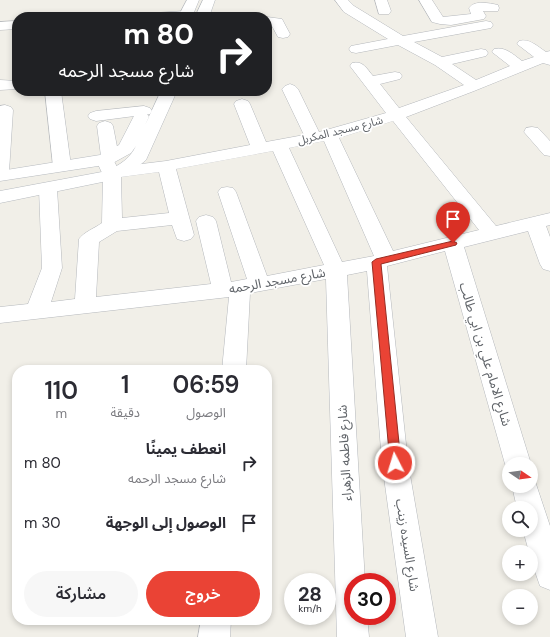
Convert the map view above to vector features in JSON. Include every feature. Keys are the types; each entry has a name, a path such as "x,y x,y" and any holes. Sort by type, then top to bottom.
{"street":[{"path":"188,12 193,0"},
{"path":"204,12 209,0"},
{"path":"341,0 347,0"},
{"path":"341,0 350,9 399,40 440,62 474,85"},
{"path":"424,0 429,4 432,13 437,19 444,21 479,16 475,8 476,7 493,8"},
{"path":"272,21 290,19"},
{"path":"272,21 278,22 277,39"},
{"path":"356,49 486,24"},
{"path":"0,26 12,25"},
{"path":"524,44 548,58"},
{"path":"499,52 521,67"},
{"path":"440,62 481,53"},
{"name":"شارع مسجد المكربل","path":"111,166 166,166 322,136 423,106 474,85 548,58"},
{"path":"357,66 492,234"},
{"path":"369,82 395,76"},
{"name":"شارع السيده زينب","path":"290,89 322,136 381,261 395,463 422,637"},
{"path":"54,96 62,166"},
{"path":"0,197 48,189 111,166 129,144 151,96"},
{"path":"0,176 62,166 111,166 133,163 140,156 167,96"},
{"path":"242,104 260,148"},
{"path":"0,172 5,110"},
{"path":"112,225 111,166 101,121 144,111"},
{"path":"532,132 550,151"},
{"path":"279,145 336,270"},
{"path":"85,306 89,239 100,234 112,225 182,227 166,166"},
{"path":"36,311 49,280 52,268 48,189"},
{"path":"227,192 241,288 234,365"},
{"path":"206,221 241,288"},
{"path":"542,221 550,264"},
{"name":"شارع مسجد الرحمه","path":"0,315 241,288 381,261 542,221"},
{"name":"شارع الامام علي بن ابي طالب","path":"453,243 516,457"},
{"name":"شارع فاطمه الزهراء","path":"336,270 342,426 353,637"},
{"path":"538,533 550,576"},
{"path":"214,637 215,625"}],"route":[{"path":"395,463 376,262 453,243"}]}
